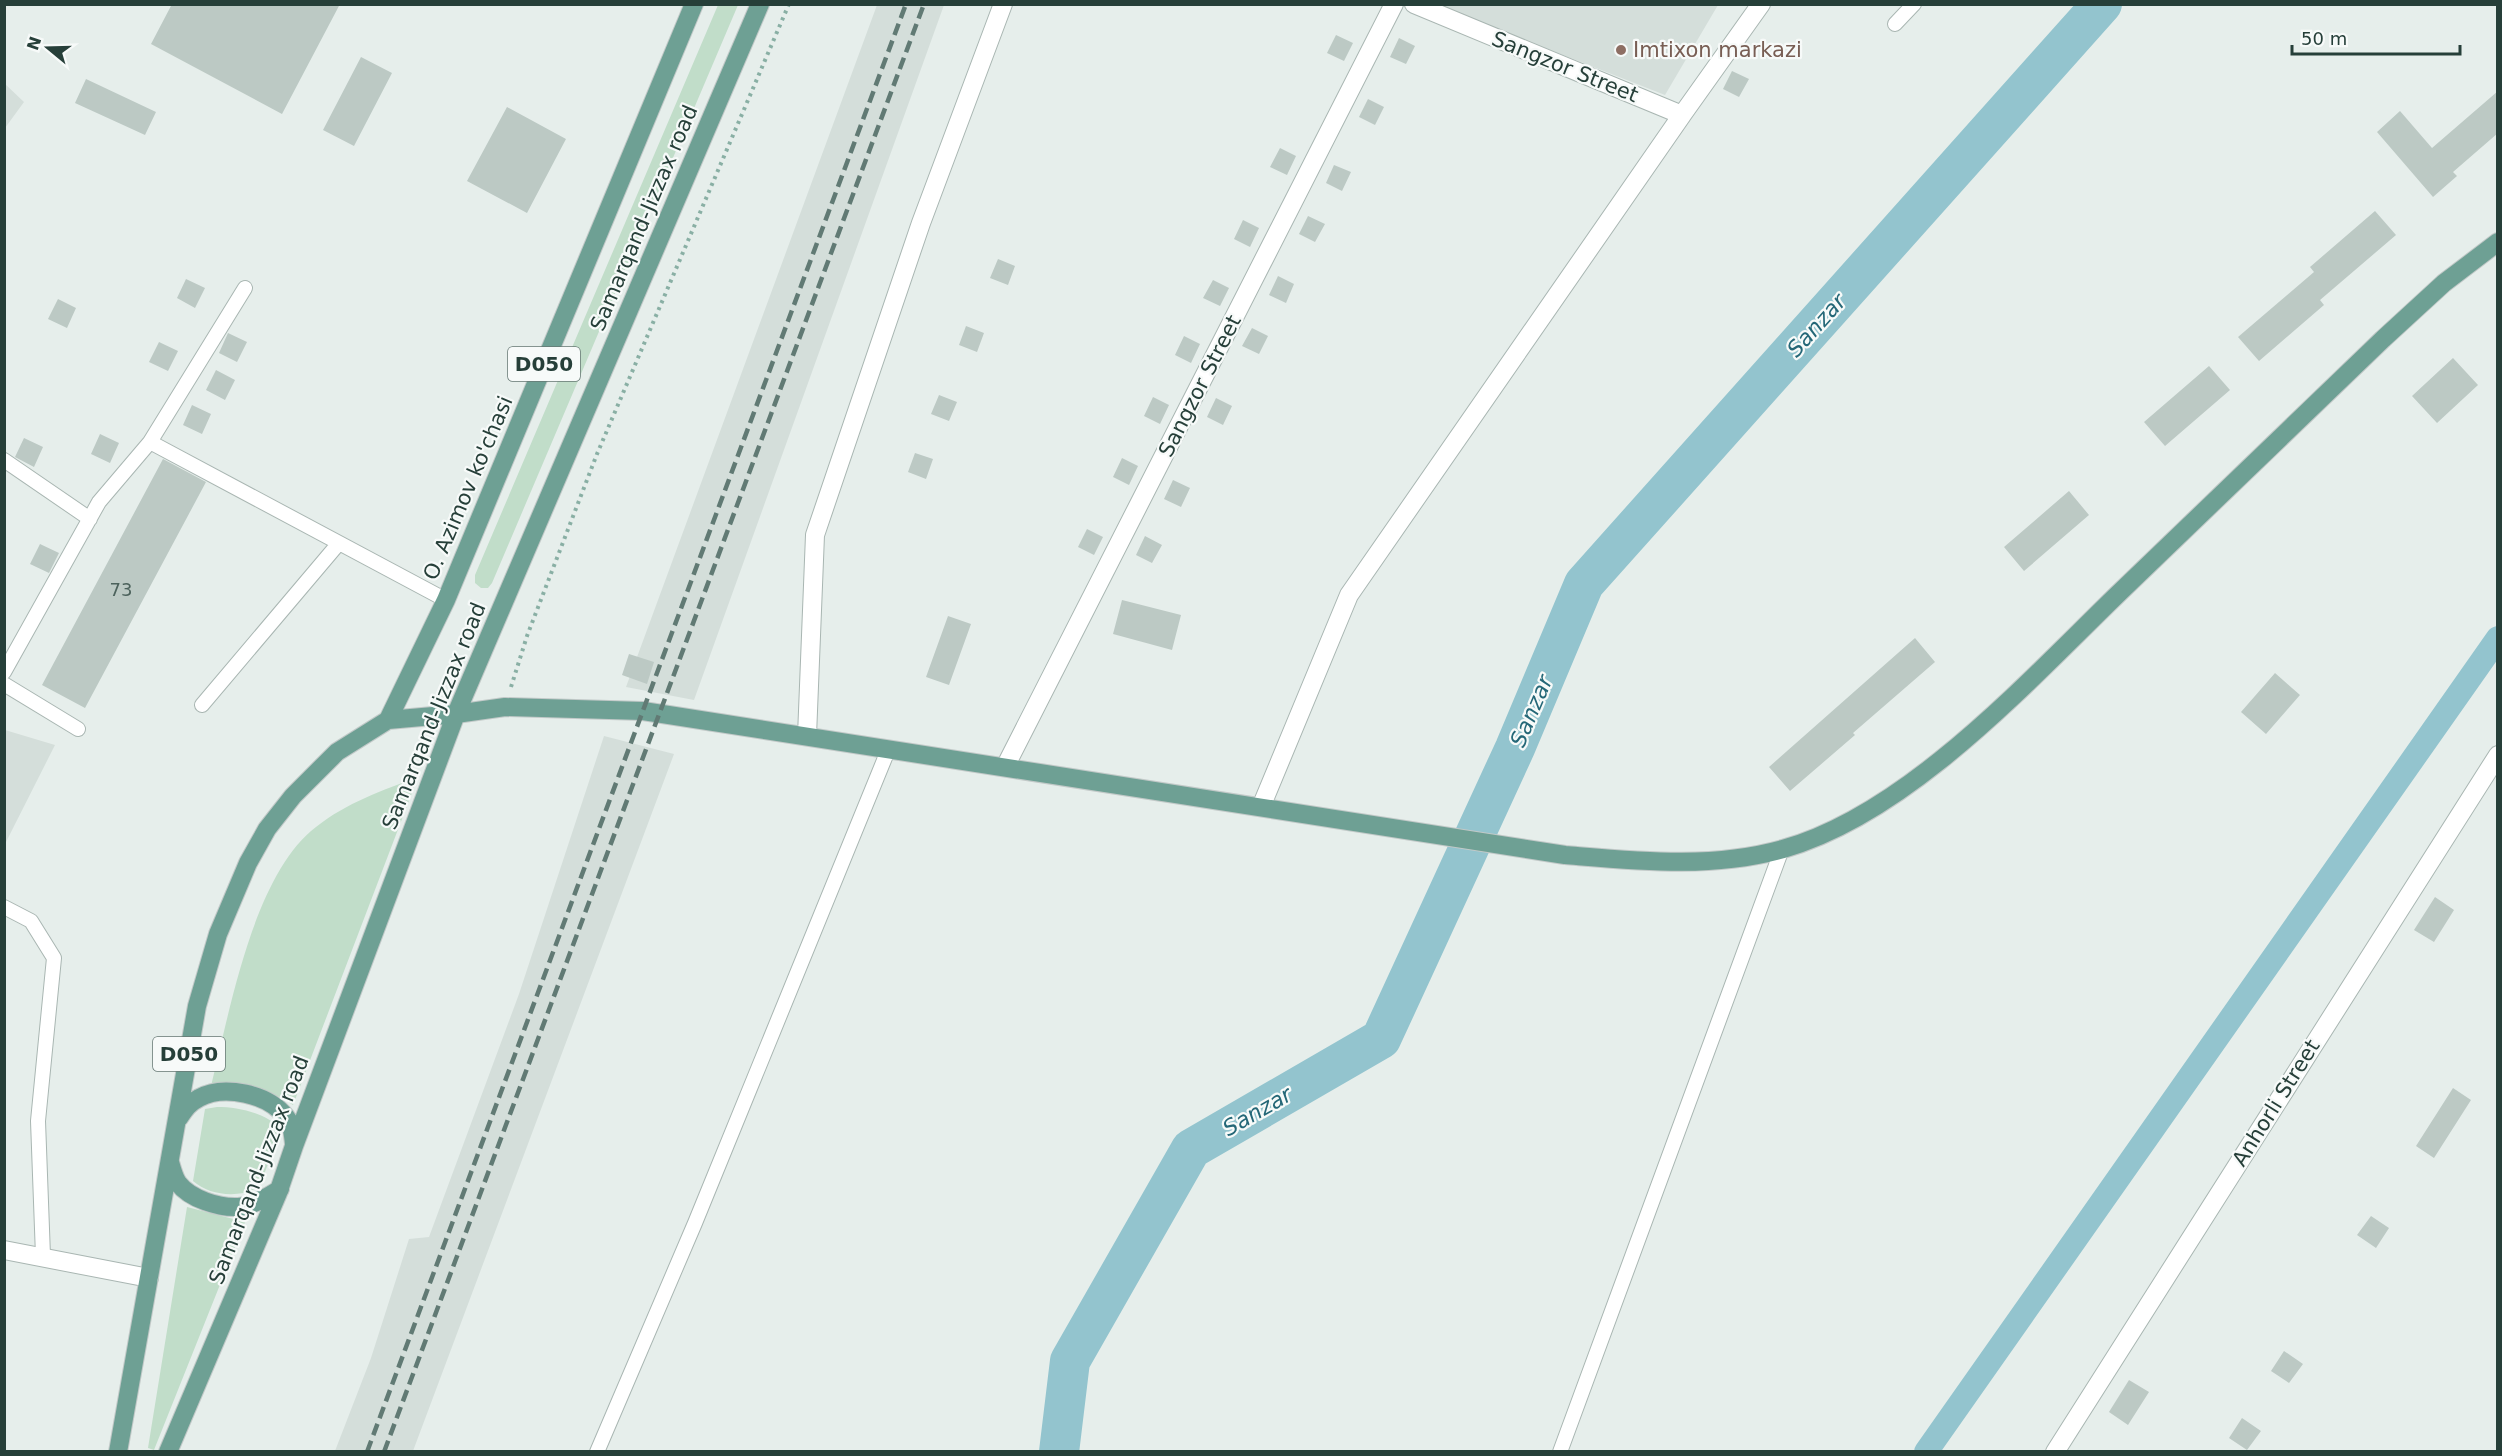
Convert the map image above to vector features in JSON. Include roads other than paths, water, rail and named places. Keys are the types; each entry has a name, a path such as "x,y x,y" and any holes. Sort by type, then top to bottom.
{"main road":[{"name":"O. Azimov ko'chasi","path":"388,720 446,600 694,4"},
{"name":"Samarqand-Jizzax road","path":"168,1452 280,1189 294,1146 456,714 760,4"},
{"path":"456,714 505,707 643,711 1565,855 1665,862 1718,859 1782,849 1837,827 1881,802 1968,737 2383,339 2444,283 2498,242"},
{"name":"D050","path":"118,1452 197,1006 218,934 248,863 267,829 314,774 338,752 388,720 456,714"},
{"path":"178,1120 188,1105 200,1097 217,1091 233,1091 270,1104 285,1116 292,1128 294,1146"},
{"path":"170,1160 178,1182 186,1190 198,1198 217,1204 239,1207 255,1203 280,1189"}],"street":[{"path":"807,736 815,535 921,223 1003,4"},
{"name":"Sangzor Street","path":"1005,767 1394,4"},
{"name":"Sangzor Street","path":"1414,4 1682,115"},
{"path":"1262,807 1348,595 1761,4"},
{"name":"Anhorli Street","path":"2055,1452 2498,755"},
{"path":"4,1250 149,1278"}],"lane":[{"path":"1895,24 1914,4"},
{"path":"4,672 99,502 150,442 245,288"},
{"path":"150,442 446,600"},
{"path":"4,460 90,519"},
{"path":"202,705 339,543"},
{"path":"4,684 78,729"},
{"path":"597,1452 695,1223 889,748"},
{"path":"1560,1452 1782,849"},
{"path":"4,908 31,921 54,958 38,1121 43,1256"}],"waterway":[{"name":"Sanzar","path":"1059,1452 1070,1361 1191,1149 1381,1039 1515,748 1584,584 2102,4"},
{"path":"1926,1452 2498,638"}],"railway":[{"path":"367,1452 906,4"},
{"path":"384,1452 924,4"}],"place":[{"name":"Imtixon markazi","path":"1621,50"}]}
